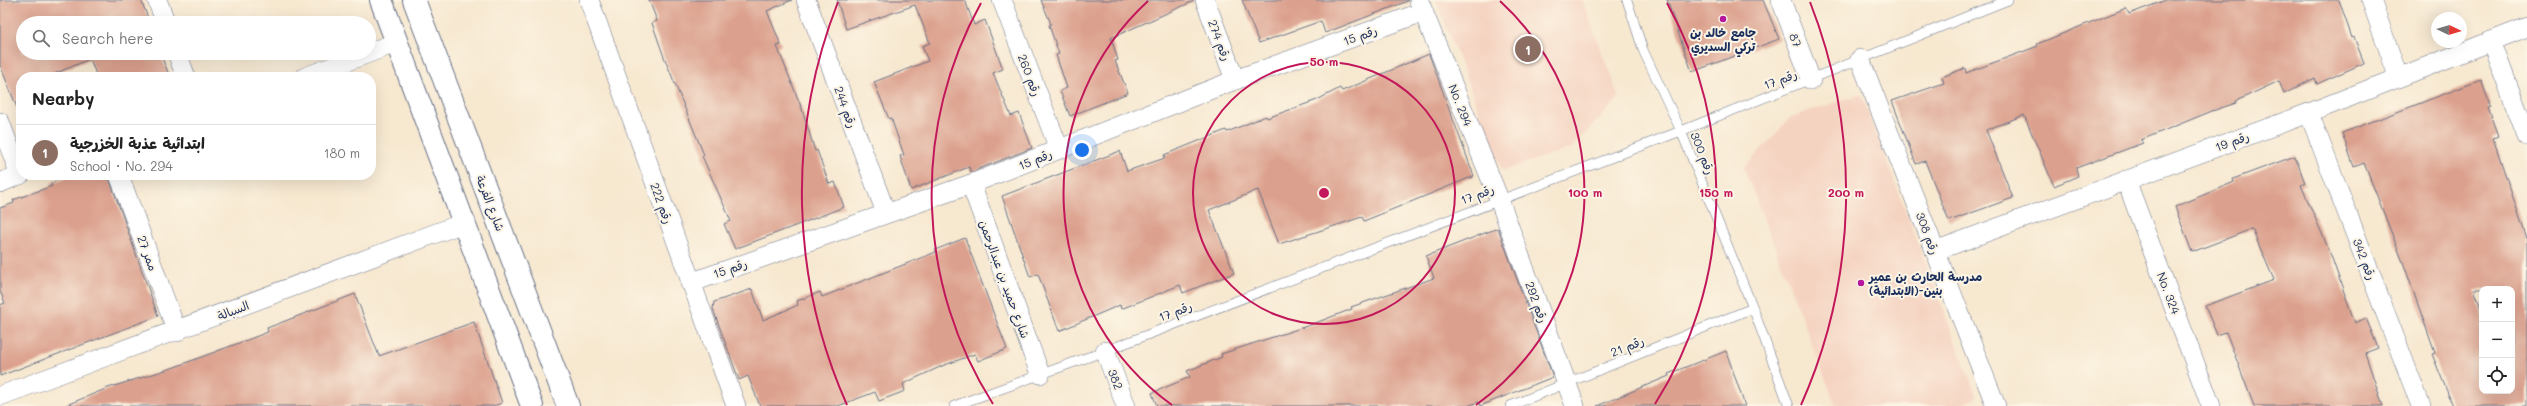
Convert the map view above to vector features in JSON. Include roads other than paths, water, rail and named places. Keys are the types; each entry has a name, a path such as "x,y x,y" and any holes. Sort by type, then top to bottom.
{"street":[{"path":"157,0 163,16"},
{"path":"381,0 466,222 532,406"},
{"name":"شارع الفرعة","path":"414,0 568,406"},
{"name":"رقم 222","path":"589,0 736,406"},
{"name":"رقم 244","path":"806,0 886,213"},
{"name":"رقم 260","path":"1002,0 1059,149"},
{"name":"رقم 274","path":"1205,0 1235,80"},
{"name":"87","path":"1781,0 1811,80"},
{"path":"2371,0 2398,76"},
{"name":"رقم 15","path":"690,282 971,184 1421,6"},
{"name":"No. 294","path":"1421,6 1500,199"},
{"name":"رقم 19","path":"1935,251 2309,112 2398,76 2527,27"},
{"path":"2491,41 2527,136"},
{"path":"376,50 398,42"},
{"name":"رقم 308","path":"1860,59 1935,251 1990,404"},
{"path":"180,60 184,72"},
{"path":"318,72 350,60"},
{"name":"رقم 342","path":"2309,112 2421,406"},
{"path":"0,122 16,162"},
{"path":"0,182 16,176"},
{"name":"ممر 27","path":"121,180 177,332"},
{"name":"No. 324","path":"2126,180 2211,406"},
{"name":"شارع حميد بن عبدالرحمن","path":"971,184 1040,374"},
{"name":"رقم 292","path":"1500,199 1575,406"},
{"name":"السبالة","path":"0,396 177,332 466,222"},
{"name":"382","path":"1105,351 1126,406"}],"lane":[{"name":"رقم 300","path":"1626,0 1643,50 1681,131 1753,308 1788,406"},
{"name":"رقم 17","path":"954,406 1105,351 1681,131 2008,0"},
{"name":"رقم 21","path":"1510,406 1753,308"}],"place":[{"name":"جامع خالد بن تركي السديري","path":"1723,19"},
{"name":"ابتدائية عذبة الخزرجية","path":"1528,49"},
{"name":"مدرسة الحارث بن عمير (الابتدائية)-بنين","path":"1861,283"}]}
